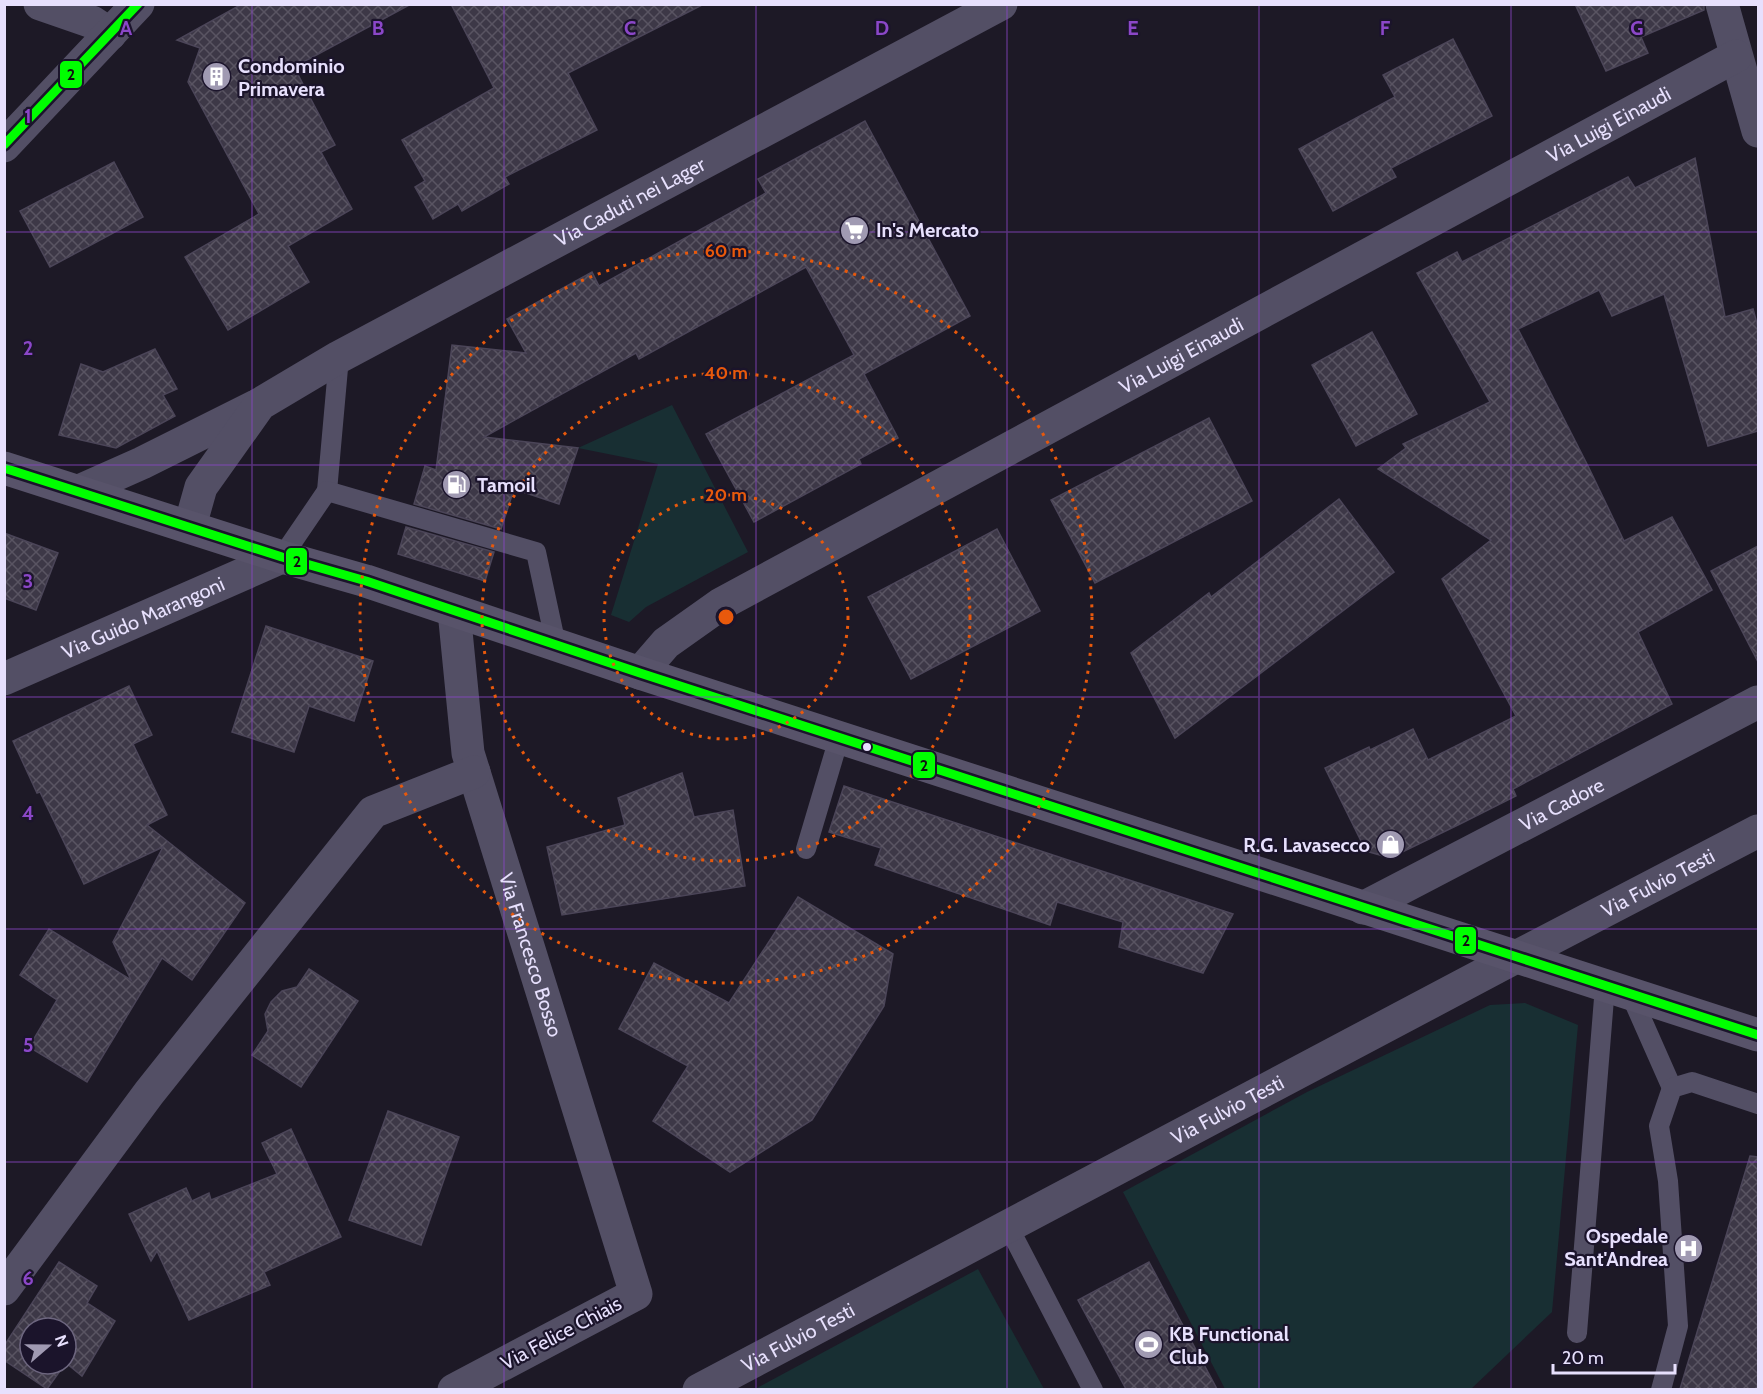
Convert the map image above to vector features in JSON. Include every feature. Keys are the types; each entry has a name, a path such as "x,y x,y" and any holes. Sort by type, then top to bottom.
{"main road":[{"path":"4,468 282,557 366,581 839,738 1758,1035"}],"street":[{"path":"40,4 92,22 110,34"},
{"path":"9,134 138,4"},
{"name":"Via Caduti nei Lager","path":"79,491 142,463 260,404 339,357 1001,4"},
{"path":"1722,4 1758,130"},
{"name":"Via Luigi Einaudi","path":"640,673 666,643 720,604 1736,56"},
{"name":"Via Caduti nei Lager","path":"190,526 201,487 260,404"},
{"name":"Via Guido Marangoni","path":"4,679 282,557"},
{"name":"Via Francesco Bosso","path":"454,610 468,753 636,1294"},
{"name":"Via Cadore","path":"1363,908 1758,702"},
{"path":"4,1289 149,1093 373,813 474,772"},
{"name":"Via Fulvio Testi","path":"699,1389 1758,831"},
{"name":"Via Felice Chiais","path":"454,1389 636,1294"}],"lane":[{"path":"282,557 327,491 339,357"},
{"path":"327,491 536,552 556,645"},
{"path":"806,849 839,738"},
{"path":"1618,990 1672,1088 1659,1126 1668,1181 1678,1326 1661,1389"},
{"path":"1577,1333 1618,990"},
{"path":"1672,1088 1692,1082 1758,1104"},
{"path":"1008,1226 1094,1389"}],"green space":[{"path":"672,405 748,552 646,607 629,622 611,615 658,464 578,448"},
{"path":"1525,1003 1578,1025 1552,1312 1471,1389 1225,1389 1123,1192 1307,1092 1490,1005"},
{"path":"978,1269 1044,1389 755,1389"}],"building":[{"path":"242,4 411,4 294,67 335,145 321,152 352,209 288,246 309,282 228,330 185,257 259,214 188,82 200,48 177,40"},
{"path":"451,4 704,4 568,73 597,130 505,177 509,184 462,211 458,204 433,219 415,187 425,181 402,140 494,88"},
{"path":"1575,4 1704,4 1704,10 1641,37 1648,53 1606,71"},
{"path":"1453,39 1492,116 1391,168 1396,177 1333,211 1299,149 1395,97 1383,75"},
{"path":"865,121 970,316 864,374 898,438 859,459 861,464 754,522 706,434 854,355 806,267 639,359 636,353 484,437 578,448 559,504 514,489 501,529 414,504 425,466 436,470 452,345 526,353 507,319 592,272 599,286 766,193 758,179"},
{"path":"1695,158 1725,317 1753,309 1758,327 1758,431 1708,446 1664,294 1612,316 1599,290 1518,329 1624,541 1672,517 1712,590 1638,632 1672,704 1513,789 1516,796 1390,858 1366,851 1325,768 1413,729 1428,760 1516,716 1442,579 1491,540 1378,469 1406,448 1403,444 1490,402 1417,273 1457,252 1462,262 1628,177 1635,188"},
{"path":"114,162 143,217 50,267 20,211"},
{"path":"1372,332 1417,414 1356,446 1312,365"},
{"path":"155,349 177,389 163,395 175,416 116,448 59,435 81,364 103,372"},
{"path":"1209,418 1252,501 1095,583 1051,500"},
{"path":"1339,499 1394,572 1175,738 1131,653 1209,593 1211,597"},
{"path":"406,527 494,552 485,581 398,554"},
{"path":"997,529 1040,611 911,679 868,597"},
{"path":"4,533 58,553 36,610 4,598"},
{"path":"1758,546 1758,662 1711,571"},
{"path":"266,626 373,661 354,721 309,706 294,752 232,732"},
{"path":"129,686 152,735 133,744 167,815 147,825 245,903 192,980 162,958 87,1082 29,1047 57,1000 20,975 49,929 131,980 113,942 163,847 84,884 13,741"},
{"path":"682,773 694,817 733,810 745,886 562,915 547,847 625,825 618,798"},
{"path":"844,786 1233,914 1203,973 1119,947 1123,922 1057,902 1050,925 875,865 881,848 829,832"},
{"path":"798,897 893,954 884,1006 812,1120 730,1172 653,1121 688,1066 619,1029 654,963 729,1003"},
{"path":"309,969 358,1001 301,1087 252,1055 268,1031 265,1014 271,1002 282,991 297,987"},
{"path":"388,1111 459,1137 421,1245 349,1220"},
{"path":"291,1129 341,1237 264,1272 270,1285 189,1320 157,1251 151,1261 129,1214 186,1188 192,1201 209,1193 211,1200 277,1174 262,1143"},
{"path":"1750,1156 1758,1157 1758,1389 1680,1389"},
{"path":"59,1262 97,1286 87,1303 115,1321 82,1376 78,1373 78,1316 24,1316"},
{"name":"KB Functional Club","path":"1149,1262 1217,1389 1126,1389 1078,1300"},
{"path":"18,1325 18,1369 4,1360 4,1346"},
{"path":"28,1376 56,1376 47,1389"}],"transit line":[{"name":"2","path":"4,145 138,4"},
{"name":"2","path":"4,468 282,557 366,581 640,673 1758,1035"}],"place":[{"name":"Condominio Primavera","path":"217,77"},
{"name":"In's Mercato","path":"855,230"},
{"name":"Tamoil","path":"456,485"},
{"name":"R.G. Lavasecco","path":"1391,845"},
{"name":"Ospedale Sant'Andrea","path":"1689,1248"},
{"name":"KB Functional Club","path":"1148,1345"}]}
